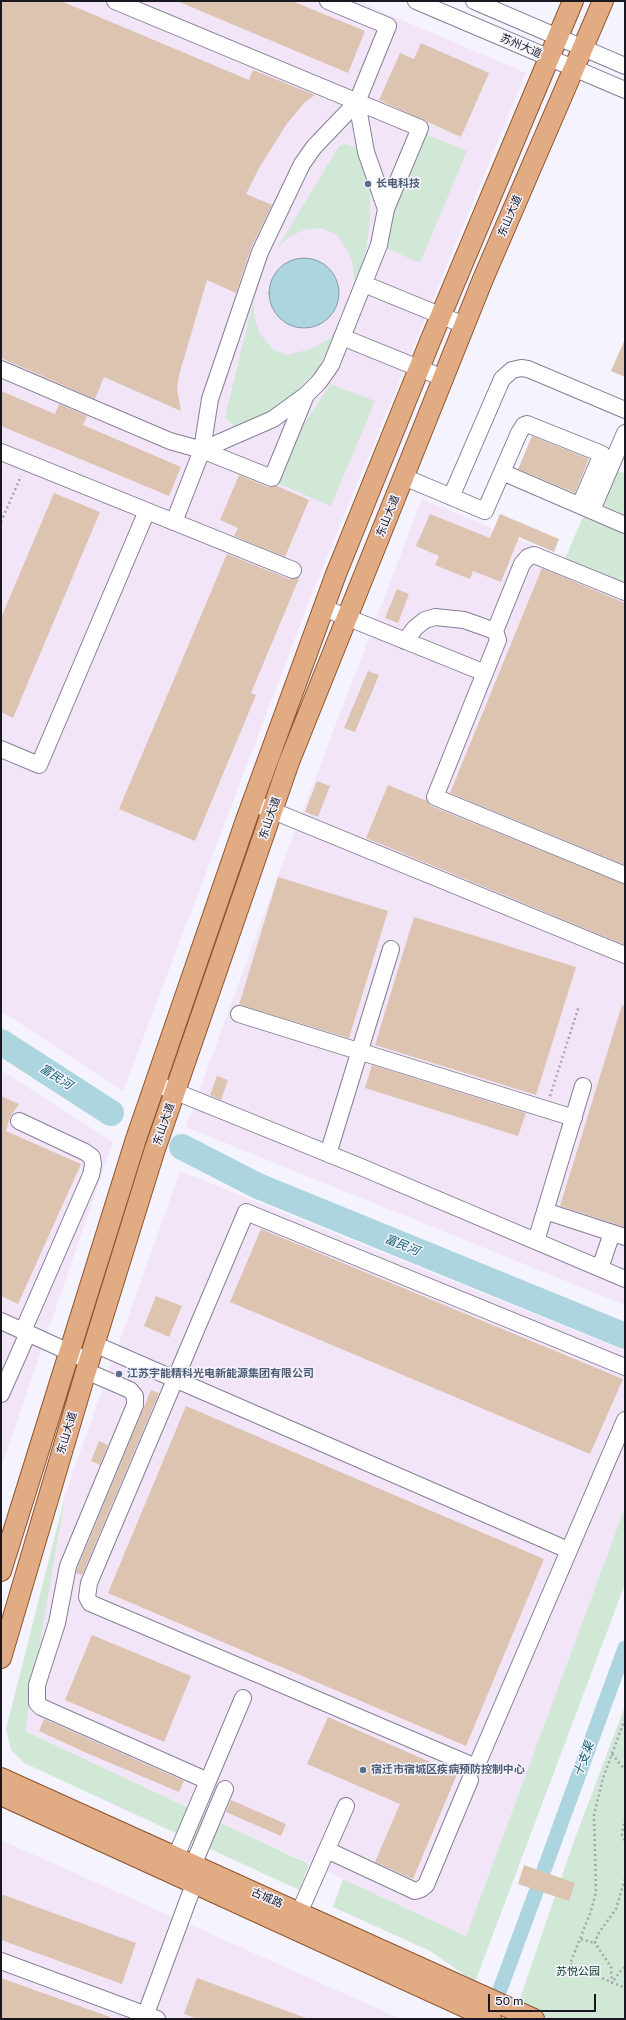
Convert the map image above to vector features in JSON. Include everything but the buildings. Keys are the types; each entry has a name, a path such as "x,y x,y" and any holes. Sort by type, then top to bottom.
{"main road":[{"name":"东山大道","path":"1,1571 136,1139 252,802 324,608 419,369 549,58 556,37 573,1"},
{"name":"东山大道","path":"1,1658 90,1359 175,1091 289,762 464,325 603,1"},
{"name":"古城路","path":"1,1778 172,1864 192,1876 491,2010 534,2019"},
{"name":"古城路","path":"1,1795 172,1864"},
{"name":"古城路","path":"192,1876 299,1913 491,2010"}],"street":[{"path":"115,1 420,128 386,209 380,244 331,365 319,382 306,396 273,419 202,450"},
{"path":"174,522 202,450 210,400 260,252 302,164 314,147 357,102 388,26 328,1"},
{"name":"苏州大道","path":"416,1 625,90"},
{"name":"苏州大道","path":"474,1 625,66"},
{"path":"357,102 366,152 386,209"},
{"path":"364,284 464,325"},
{"path":"342,337 443,378"},
{"path":"452,497 502,379 512,370 522,368 528,369 625,410"},
{"path":"1,369 170,441 202,450 272,478 306,396"},
{"path":"404,477 485,511 521,428 524,425 534,425 602,454 586,508"},
{"path":"586,508 619,464 625,433"},
{"path":"1,452 292,570"},
{"path":"502,472 625,524"},
{"path":"1,749 39,765 147,511"},
{"path":"625,592 534,554 528,557 522,564 495,631 498,640 435,797 625,875"},
{"path":"324,608 485,674"},
{"path":"405,641 415,628 425,620 435,617 464,620 495,631"},
{"path":"252,802 625,955"},
{"path":"328,1154 391,949"},
{"path":"239,1014 574,1118"},
{"path":"155,1084 328,1154 625,1279"},
{"path":"536,1242 583,1086"},
{"path":"1,1394 25,1332 91,1175 93,1165 92,1157 86,1152 19,1121"},
{"path":"545,1211 619,1235 600,1268"},
{"path":"625,1367 246,1212 175,1378 169,1398 89,1583 87,1597 90,1603 476,1767 625,1420"},
{"path":"1,1321 70,1353 90,1359 175,1378 568,1550"},
{"path":"90,1359 130,1390 135,1396 135,1405 68,1566 57,1624 37,1685 37,1703 41,1707 208,1781"},
{"path":"172,1864 243,1698"},
{"path":"326,1850 415,1891 421,1889 426,1885 470,1780"},
{"path":"1,1961 149,2018 192,1876 225,1789"},
{"path":"299,1913 346,1806"}],"path":[{"path":"1,522 27,462"},
{"path":"546,1109 579,1006"},
{"path":"625,1719 603,1778 594,1815 596,1892 581,1939 570,1964 625,1988"},
{"path":"612,1754 625,1770"},
{"path":"625,1819 622,1835 625,1841"},
{"path":"595,1943 598,1934 616,1909 625,1879"},
{"path":"581,1939 595,1943 611,1966 612,1983"},
{"path":"612,1983 625,1967"}],"shaded area":[{"path":"1,1 357,1 526,73 313,591 123,1091 1,1011"},
{"path":"422,499 625,584 625,1305 186,1127 285,857"},
{"path":"1,1070 113,1142 1,1468"},
{"path":"180,1171 625,1351 625,1507 466,1936 25,1731 66,1492"},
{"path":"1,1840 401,2019 1,2019"}],"green space":[{"path":"423,133 467,151 420,263 384,247 390,211"},
{"path":"345,144 358,148 370,189 370,221 365,254 351,301 354,281 353,266 349,253 337,235 321,228 305,230 292,235 281,244 275,252 339,146"},
{"path":"253,302 255,320 260,334 274,350 287,355 311,349 330,338 336,331 344,316 317,369 296,392 271,411 244,425 235,427 225,418"},
{"path":"331,384 375,401 331,506 275,482 293,440"},
{"path":"615,471 625,473 625,516 606,508 601,502"},
{"path":"585,512 625,530 625,584 565,559"},
{"path":"66,1492 25,1731 309,1864 299,1890 24,1763 11,1750 6,1729"},
{"path":"625,1507 625,1584 475,1982 430,1951 333,1907 343,1879 466,1936"},
{"name":"苏悦公园","path":"625,1706 625,2019 549,2019 517,2007 574,1841"}],"water":[{"path":"304,258 323,264 333,274 339,293 333,312 323,322 304,328 285,322 275,312 269,293 275,274 285,264"}],"waterway":[{"name":"富民河","path":"1,1042 111,1113"},
{"name":"富民河","path":"182,1147 258,1186 625,1336"},
{"name":"十支渠","path":"544,1870 625,1648"},
{"name":"十支渠","path":"492,2011 536,1892"}],"place":[{"name":"长电科技","path":"368,184"},
{"name":"江苏宇能精科光电新能源集团有限公司","path":"119,1374"},
{"name":"宿迁市宿城区疾病预防控制中心","path":"363,1770"}]}
